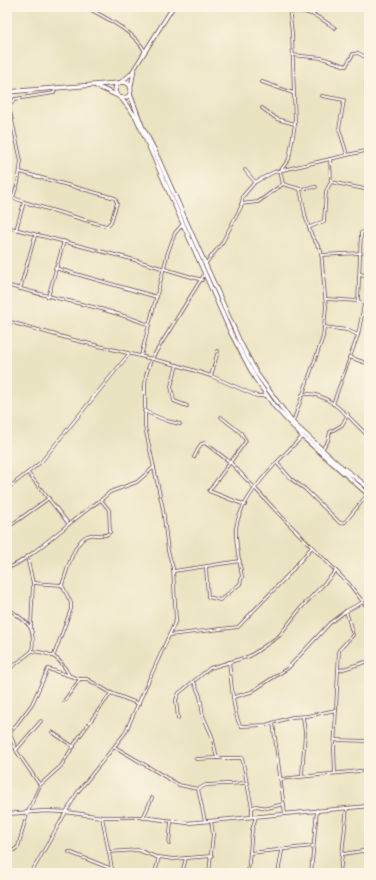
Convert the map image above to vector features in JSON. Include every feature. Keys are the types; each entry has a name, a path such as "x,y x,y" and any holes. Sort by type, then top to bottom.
{"main road":[{"path":"116,95 115,87 131,74 173,7"},
{"path":"135,68 130,94 142,126 154,149 245,354 292,422 322,450 369,488"},
{"path":"7,92 95,86 120,82 127,83 131,87"},
{"path":"95,86 121,98 136,117 240,352 267,396 315,450 368,494"},
{"path":"121,98 130,94"}],"street":[{"path":"86,7 137,40 145,52"},
{"path":"280,171 289,159 294,124 289,7"},
{"path":"290,12 299,11 312,13 335,28"},
{"path":"292,55 322,58 346,66 352,55 355,54 369,59"},
{"path":"262,82 293,93"},
{"path":"13,197 20,172 20,153 13,133 8,107 15,99 54,93 55,89"},
{"path":"322,96 344,100 339,130 347,154"},
{"path":"262,108 277,119 294,124"},
{"path":"205,264 222,242 236,217 247,190 255,182 280,171 369,150 369,117"},
{"path":"310,227 324,221 326,191 331,182 330,159"},
{"path":"245,170 255,182"},
{"path":"280,171 283,184"},
{"path":"7,195 24,202 107,226 111,222 117,202 115,198 20,172"},
{"path":"331,182 369,190"},
{"path":"241,204 258,202 283,184"},
{"path":"283,184 300,189 316,187"},
{"path":"292,422 323,337 326,299 321,255 306,218 300,189"},
{"path":"16,230 24,202"},
{"path":"141,356 148,325 176,233 183,224"},
{"path":"7,235 8,228 35,236 64,241 202,280"},
{"path":"358,301 361,233 369,229"},
{"path":"20,289 35,236"},
{"path":"48,297 55,268 64,241"},
{"path":"321,255 361,253"},
{"path":"55,268 157,297"},
{"path":"31,873 77,793 125,733 176,620 174,571 166,536 163,509 155,467 145,427 144,411 146,375 152,360 205,273"},
{"path":"360,274 369,276"},
{"path":"7,286 130,317 148,325"},
{"path":"326,299 358,301 369,306"},
{"path":"333,404 358,335 364,304"},
{"path":"7,321 152,360 177,365 211,376 257,396 267,396"},
{"path":"324,327 346,330 358,335"},
{"path":"211,376 218,351"},
{"path":"7,489 41,462 129,354"},
{"path":"349,357 369,364"},
{"path":"177,365 171,386 174,401 187,406"},
{"path":"302,395 315,394 333,404 348,414 369,437"},
{"path":"144,411 167,421 180,424"},
{"path":"322,450 328,441 330,432 342,424 348,414"},
{"path":"221,418 241,434 246,441 209,491 245,505"},
{"path":"206,567 208,597 220,600 241,582 240,561 236,538 237,526 245,505 254,488 302,437"},
{"path":"194,456 201,444 205,443 230,462 350,585 369,610"},
{"path":"276,463 291,479 305,489 340,523 345,522 368,494"},
{"path":"7,568 27,557 110,492 137,482 155,467"},
{"path":"28,473 69,523"},
{"path":"7,528 49,498"},
{"path":"54,655 71,609 71,603 62,585 74,550 82,540 91,535 106,536 110,532 109,510 101,500"},
{"path":"170,635 238,627 289,574 312,547"},
{"path":"8,670 32,651 33,635 31,627 33,583 27,557"},
{"path":"174,571 240,561"},
{"path":"178,718 177,696 181,691 210,668 250,656 279,636 300,609 336,571"},
{"path":"33,583 62,585"},
{"path":"234,698 251,692 294,664 330,623 346,611 363,602"},
{"path":"7,608 31,627"},
{"path":"335,772 336,710 340,649 353,637 346,611"},
{"path":"32,651 54,655 69,675"},
{"path":"339,670 369,661"},
{"path":"229,662 239,725 266,725 292,717 336,710"},
{"path":"10,733 32,704 48,669 80,679 87,679 111,692 139,704"},
{"path":"64,701 80,679"},
{"path":"194,682 200,696 202,716 212,736 217,758"},
{"path":"7,855 18,847 27,814 40,785 61,766 79,737 111,692"},
{"path":"302,775 305,733 304,716"},
{"path":"16,750 41,721"},
{"path":"274,723 285,814"},
{"path":"7,725 16,750 40,785"},
{"path":"52,732 74,746"},
{"path":"335,740 369,741"},
{"path":"115,747 174,783 198,789 206,786 248,783"},
{"path":"196,759 242,758 248,783 252,818"},
{"path":"280,779 302,775 369,770"},
{"path":"198,789 205,821"},
{"path":"143,818 152,798"},
{"path":"252,808 256,806 272,807 284,804"},
{"path":"7,814 27,814 45,811 66,812 102,817 143,818 188,823 211,820 256,818 317,810 369,806"},
{"path":"340,873 344,854 347,808"},
{"path":"311,873 317,810"},
{"path":"102,817 112,869 111,873"},
{"path":"248,873 252,830 256,818"},
{"path":"209,873 212,856 213,834 211,820"},
{"path":"169,844 172,822"},
{"path":"250,853 282,851 313,846"},
{"path":"109,852 138,850 159,858 173,859 212,856"},
{"path":"344,854 369,850"},
{"path":"278,873 282,851"},
{"path":"69,852 112,869"},
{"path":"154,873 159,858"},
{"path":"182,873 186,858"}]}
